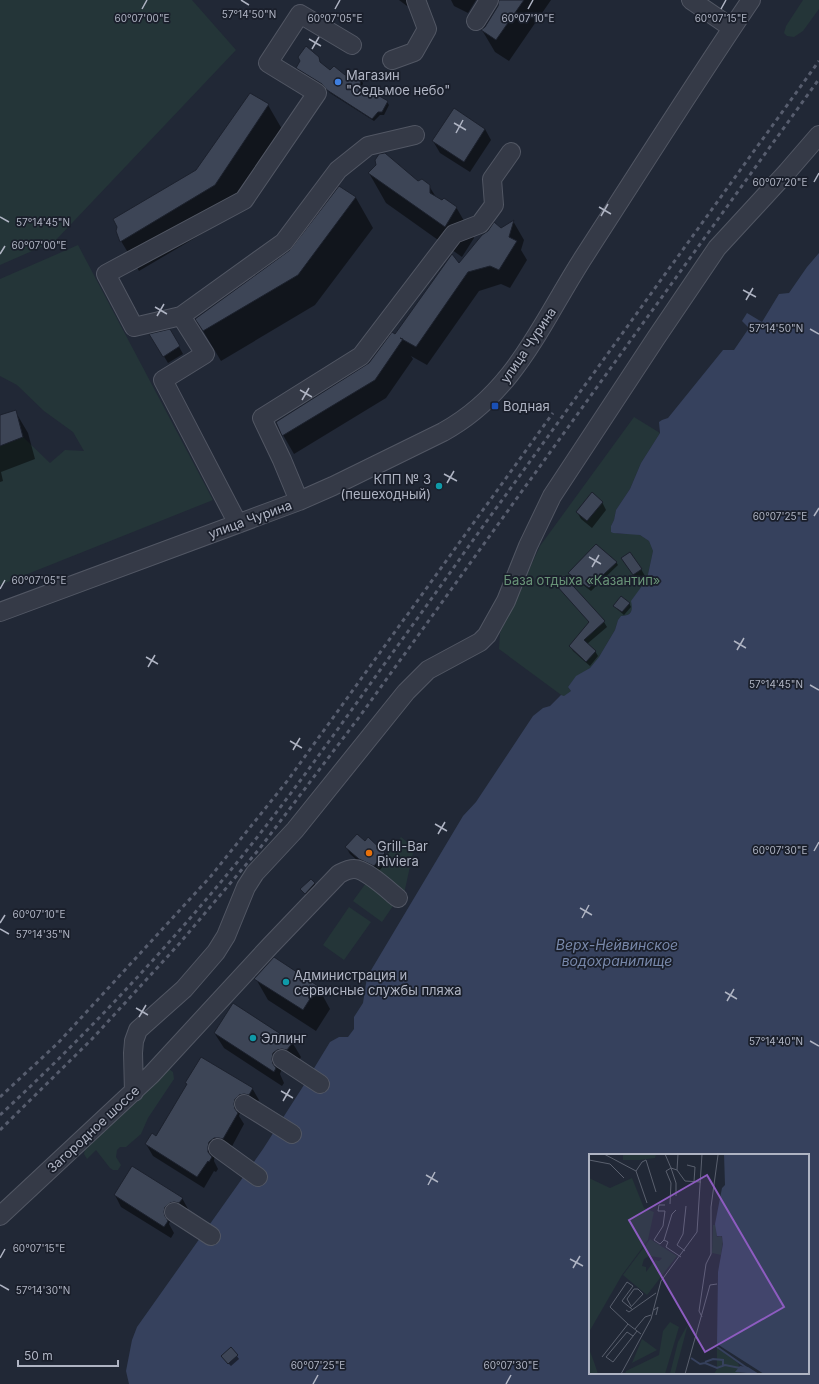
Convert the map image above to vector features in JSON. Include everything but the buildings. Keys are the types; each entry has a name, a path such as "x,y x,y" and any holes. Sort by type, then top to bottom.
{"street":[{"path":"392,60 414,52 427,29 416,0"},
{"path":"476,21 489,0"},
{"path":"690,0 732,28"},
{"name":"улица Чурина","path":"0,612 299,501 334,486 443,432 480,407 509,376 535,339 574,271 751,0"},
{"path":"352,45 300,14 268,63 317,93 244,200 106,274 134,327 181,316 284,242 338,170 368,146 415,135"},
{"path":"134,1092 133,1054 134,1041 138,1030 184,989 212,957 226,936 246,887 255,873 295,830 406,692 428,670 480,642 487,635 506,602 528,546 552,496 648,350 717,248 819,135"},
{"path":"299,501 262,418 361,356 454,234 480,224 494,205 492,179 512,152"},
{"path":"181,316 205,354 163,380 238,524"},
{"name":"Загородное шоссе","path":"0,1216 134,1092 339,874 346,870 359,870 398,898"},
{"path":"282,1059 320,1084"},
{"path":"244,1104 292,1134"},
{"path":"218,1148 258,1177"},
{"path":"174,1212 211,1236"}],"green space":[{"path":"0,0 192,0 236,50 55,241 0,265"},
{"path":"803,0 819,0 819,9 803,31 794,37 787,36 784,33 786,26"},
{"path":"78,245 213,500 0,585 0,446 23,437 50,463 65,450 84,451 73,432 44,411 17,385 0,376 0,279"},
{"name":"База отдыха «Казантип»","path":"634,417 660,433 641,463 630,489 616,510 611,526 611,532 620,534 632,533 640,535 649,541 653,551 647,579 632,601 630,614 621,616 615,630 599,657 590,668 576,677 568,687 571,691 564,697 499,649 500,633 540,546"},
{"path":"401,837 414,848 404,894 374,871"},
{"path":"366,883 395,903 382,922 353,901"},
{"path":"349,907 371,922 344,960 323,945"},
{"path":"169,1069 173,1072 174,1079 148,1118 141,1134 126,1147 120,1147 117,1150 116,1157 121,1165 118,1170 113,1170 110,1168 96,1150 87,1159 84,1154 85,1150 140,1098 165,1070"}],"water":[{"name":"Верх-Нейвинское водохранилище","path":"819,253 819,1384 129,1384 126,1371 132,1340 137,1327 263,1149 330,1042 339,1037 348,1037 354,1029 354,1017 363,1003 367,977 463,816 476,802 533,716 543,708 550,706 561,695 564,696 571,691 568,687 576,676 590,668 599,657 615,630 621,616 630,614 632,607 631,601 647,579 653,551 649,541 640,535 613,533 611,532 611,526 616,510 630,489 641,463 660,433 659,422 668,418 723,350 734,350 749,328 742,321 747,313 762,322 779,294 789,293"}],"railway":[{"path":"0,1115 61,1057 148,966 176,935 265,828 331,739 819,61"},
{"path":"0,1130 92,1039 179,944 260,848 360,716 819,79"},
{"path":"0,1097 58,1043 211,876 288,780 553,413"}],"place":[{"name":"Магазин \"Седьмое небо\"","path":"338,82"},
{"name":"Водная","path":"495,406"},
{"name":"КПП № 3 (пешеходный)","path":"439,486"},
{"name":"Grill-Bar Riviera","path":"369,853"},
{"name":"Администрация и сервисные службы пляжа","path":"286,982"},
{"name":"Эллинг","path":"253,1038"}]}
